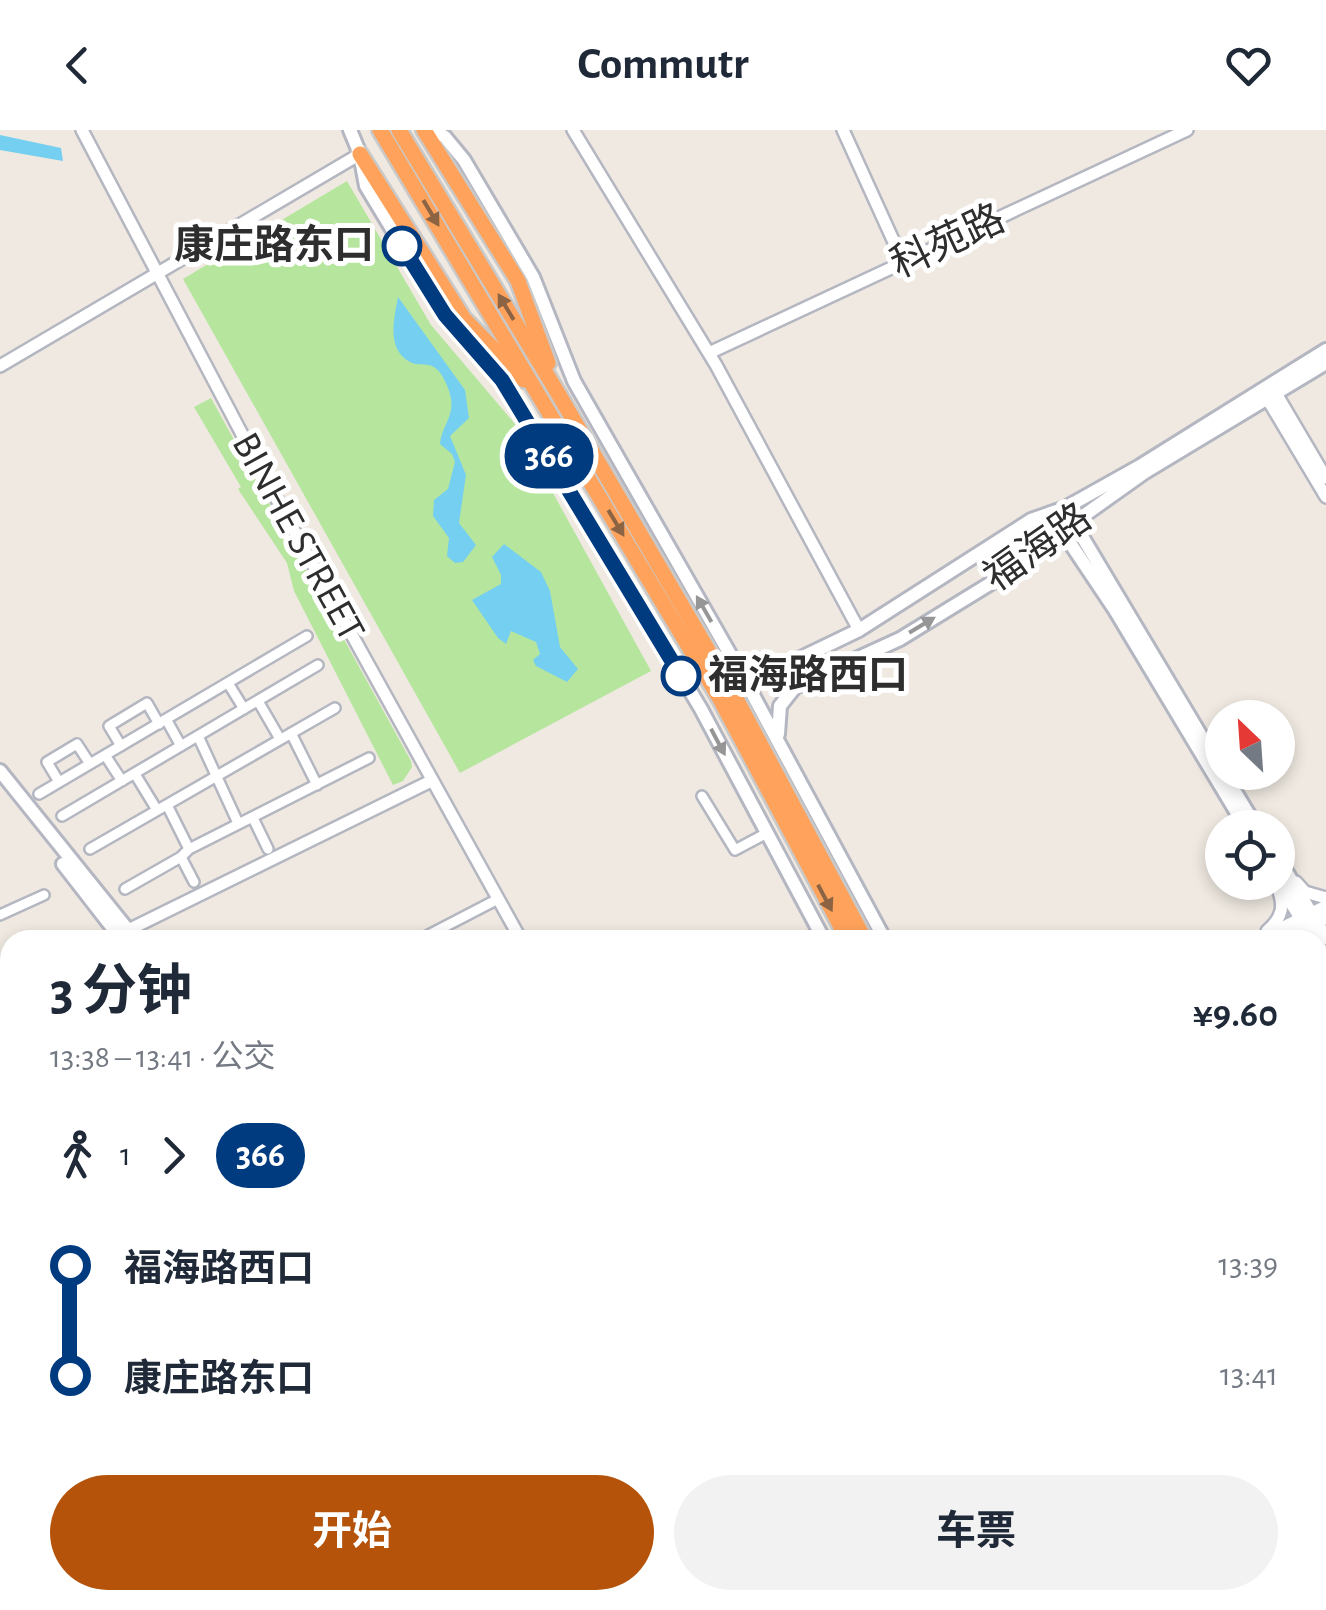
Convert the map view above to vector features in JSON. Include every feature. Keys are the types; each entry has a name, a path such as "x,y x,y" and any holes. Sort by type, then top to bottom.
{"highway":[{"path":"380,130 552,398 732,692 860,930"},
{"path":"399,130 720,699 843,930"},
{"path":"424,130 518,281 552,398"},
{"path":"360,154 464,319 552,398"}],"main road":[{"path":"350,130 360,154 366,186 375,202 445,315 502,380 529,422 701,709 819,930"},
{"path":"434,130 464,160 533,277 574,382 747,684 880,930"},
{"name":"福海路","path":"778,742 780,706 795,687 900,638 1066,537 1086,514 1270,394 1326,350"},
{"name":"福海路","path":"747,684 859,630 1031,520 1065,508 1326,364"},
{"path":"1065,508 1205,742"},
{"path":"1050,513 1115,610 1235,810"},
{"path":"0,770 117,930"},
{"path":"0,783 116,930"},
{"path":"1295,899 1312,927"}],"street":[{"name":"BINHE STREET","path":"82,130 431,781 515,930"},
{"path":"573,130 709,353 859,630"},
{"path":"843,130 903,262"},
{"name":"科苑路","path":"709,353 1159,136 1187,130"},
{"path":"0,366 360,154"},
{"path":"1270,394 1326,478"},
{"path":"1270,394 1326,497"},
{"path":"39,794 308,636"},
{"path":"62,816 318,665"},
{"path":"228,683 244,709"},
{"path":"258,700 280,739"},
{"path":"121,746 109,726 147,703 181,746"},
{"path":"90,849 335,708"},
{"path":"291,733 317,785"},
{"path":"198,736 238,823"},
{"path":"59,782 47,762 77,744 90,764"},
{"path":"105,755 122,781"},
{"path":"125,889 238,823 369,758"},
{"path":"135,774 162,808 185,853 194,882"},
{"path":"136,930 431,781"},
{"path":"702,796 735,850 767,833"},
{"path":"253,818 268,850"},
{"path":"1295,885 1326,898"},
{"path":"0,915 44,895"},
{"path":"438,930 498,899"},
{"path":"1267,930 1282,912 1283,900"},
{"path":"1312,927 1326,906"}],"green space":[{"path":"347,181 431,325 515,424 651,671 460,773 183,279"},
{"path":"211,398 411,761 412,767 403,781 393,785 294,591 287,563 238,489 241,487 194,407"}],"water":[{"path":"0,135 61,148 63,161 0,150"},
{"path":"398,297 465,390 469,418 450,436 466,475 459,523 476,545 463,562 455,563 447,556 449,538 433,516 434,500 448,489 455,462 440,444 451,411 450,395 436,368 410,362 397,349 394,333"},
{"path":"504,544 541,572 550,591 560,647 578,669 567,682 536,666 533,660 540,654 536,642 511,631 506,644 498,638 472,600 501,584 492,557"}],"bus line":[{"name":"366","path":"402,246 445,315 502,380 681,676"}],"place":[{"name":"康庄路东口","path":"402,246"},
{"name":"福海路西口","path":"681,676"}]}
